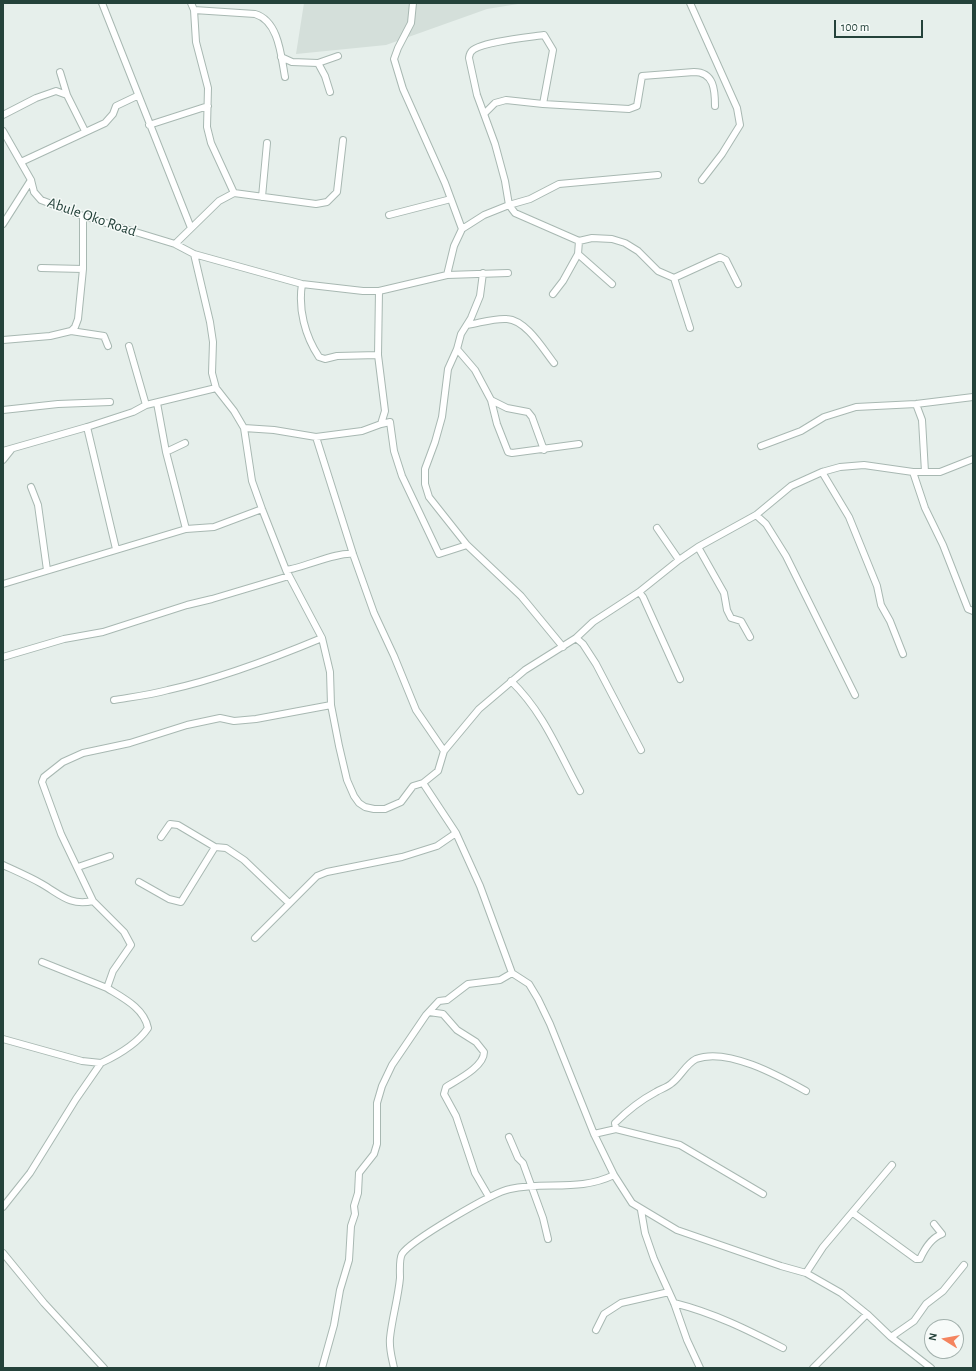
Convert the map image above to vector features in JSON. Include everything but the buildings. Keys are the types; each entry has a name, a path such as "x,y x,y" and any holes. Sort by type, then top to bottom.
{"street":[{"path":"102,3 137,96 191,228"},
{"path":"192,3 194,10 196,42 208,88 207,127 211,144 234,193"},
{"path":"413,3 411,23 394,59 403,89 451,199 462,229"},
{"path":"690,3 737,108 740,125 722,154 702,180"},
{"path":"194,10 255,14 263,16 274,29 285,77"},
{"path":"543,104 553,50 544,35 498,41 474,49 470,52 469,58 477,95 505,181 509,205 515,213 579,241 592,238 612,239 625,243 638,251 658,271 674,278 720,257 726,260 738,284"},
{"path":"281,57 292,62 318,63 338,56"},
{"path":"318,63 325,76 330,92"},
{"path":"60,72 67,95 85,131"},
{"path":"484,114 495,103 506,100 629,110 637,106 642,76 694,72 701,72 710,78 715,87 715,106"},
{"path":"3,115 36,98 56,91 67,95"},
{"path":"21,162 105,123 113,114 116,106 137,96"},
{"path":"149,124 208,106"},
{"name":"Abule Oko Road","path":"3,131 31,180 34,192 41,200 83,216 175,244 194,254 302,284 340,289 379,291 447,275 508,273"},
{"path":"175,244 219,201 234,193 316,204 327,202 333,198 340,183 344,140"},
{"path":"262,197 267,143"},
{"path":"447,275 452,252 462,229 484,215 530,198 559,184 658,175"},
{"path":"3,224 31,180"},
{"path":"389,215 451,199"},
{"path":"71,331 75,327 78,319 83,268 83,216"},
{"path":"553,294 564,281 578,254 579,241"},
{"path":"194,254 210,322 213,342 212,373 216,388 234,411 244,428 252,481 262,509 288,573 322,638 330,672 331,705 347,780 359,803 374,810 385,809 401,802 413,786 423,783 438,771 444,750 479,710 525,670 576,638 593,622 639,592 698,547 756,516 791,486 822,472 840,467 864,465 913,472 940,472 973,459"},
{"path":"578,254 612,284"},
{"path":"41,268 83,268"},
{"path":"483,273 480,296 467,325 458,340 457,349 448,369 442,417 424,476 429,497 467,545 521,596 563,647"},
{"path":"674,278 690,328"},
{"path":"302,284 300,297 303,316 308,334 319,357 325,359 337,356 378,355"},
{"path":"379,291 378,355 386,411 382,424"},
{"path":"467,325 501,319 510,319 522,323 554,363"},
{"path":"3,340 50,336 71,331 104,336 108,346"},
{"path":"129,346 146,405"},
{"path":"457,349 475,370 491,400 497,424 508,452 512,453 544,450 579,444"},
{"path":"3,451 87,428 133,412 146,405 157,404 216,388"},
{"path":"761,446 801,431 824,418 856,407 916,404 973,397"},
{"path":"491,400 507,408 528,412 532,417 544,450"},
{"path":"3,410 58,404 110,402"},
{"path":"157,404 166,452 186,529"},
{"path":"916,404 922,420 925,472"},
{"path":"244,428 274,430 316,437 362,431 390,422 394,451 402,476 439,554 467,545"},
{"path":"87,428 116,549"},
{"path":"316,437 353,554 381,631 394,656 416,710 444,750"},
{"path":"166,452 185,443"},
{"path":"3,460 11,450"},
{"path":"822,472 849,517 877,586 881,606 890,621 903,654"},
{"path":"913,472 925,508 943,545 968,608 973,611"},
{"path":"31,487 38,505 47,570"},
{"path":"3,584 47,570 71,565 116,549 186,529 214,527 262,509"},
{"path":"756,516 766,524 786,556 855,696"},
{"path":"657,528 679,560"},
{"path":"698,547 724,593 727,610 731,618 741,621 750,638"},
{"path":"4,655 64,639 103,632 186,605 212,599 321,561 350,553 353,554"},
{"path":"639,592 644,597 680,679"},
{"path":"114,700 168,690 199,682 276,657 322,638"},
{"path":"576,638 583,644 596,664 641,750"},
{"path":"511,681 527,696 539,713 562,753 580,791"},
{"path":"107,988 113,971 131,945 124,932 93,901 61,834 42,782 44,777 63,762 83,753 130,743 187,725 220,718 234,721 256,719 331,705"},
{"path":"423,783 456,833 480,886 512,973 529,984 538,999 550,1024 594,1134 614,1175 632,1203 641,1210 677,1230 781,1266 806,1273 841,1293 867,1314 891,1337 931,1368"},
{"path":"161,837 170,824 178,824 215,847 226,848 244,860 289,903"},
{"path":"255,938 316,876 327,872 402,858 437,846 456,833"},
{"path":"139,882 169,899 181,902 215,847"},
{"path":"78,867 110,856"},
{"path":"3,865 43,884 62,898 82,903 93,901"},
{"path":"3,1207 30,1173 76,1099 101,1063 124,1049 145,1033 148,1028 144,1016 136,1008 107,988 42,962"},
{"path":"322,1368 334,1325 340,1290 349,1260 350,1226 355,1214 354,1206 358,1193 359,1173 374,1154 377,1144 377,1103 382,1086 392,1065 429,1012 439,1001 447,1000 462,987 468,984 500,980 512,973"},
{"path":"429,1012 443,1014 457,1030 476,1042 484,1052 481,1061 468,1074 446,1087 444,1094 456,1116 475,1173 489,1197"},
{"path":"3,1038 75,1059 101,1063"},
{"path":"616,1130 614,1123 655,1092 672,1083 690,1063 696,1059 711,1056 739,1061 772,1073 806,1091"},
{"path":"594,1134 616,1130 680,1146 763,1194"},
{"path":"509,1137 518,1158 523,1163 543,1218 548,1239"},
{"path":"806,1273 823,1247 892,1165"},
{"path":"394,1368 390,1353 390,1338 397,1303 401,1255 413,1242 462,1212 481,1203 489,1197 508,1189 531,1185 562,1187 585,1185 600,1182 614,1175"},
{"path":"641,1210 654,1259 674,1303 687,1340 700,1368"},
{"path":"853,1213 916,1259 920,1258 928,1244 936,1236 942,1234 934,1224"},
{"path":"3,1253 44,1303 104,1368"},
{"path":"891,1337 914,1320 926,1304 943,1291 964,1265"},
{"path":"596,1330 604,1314 621,1303 669,1292"},
{"path":"674,1303 695,1308 734,1323 783,1348"},
{"path":"813,1368 822,1365 867,1314"}],"shaded area":[{"path":"304,3 524,3 487,9 386,45 296,54"}]}
